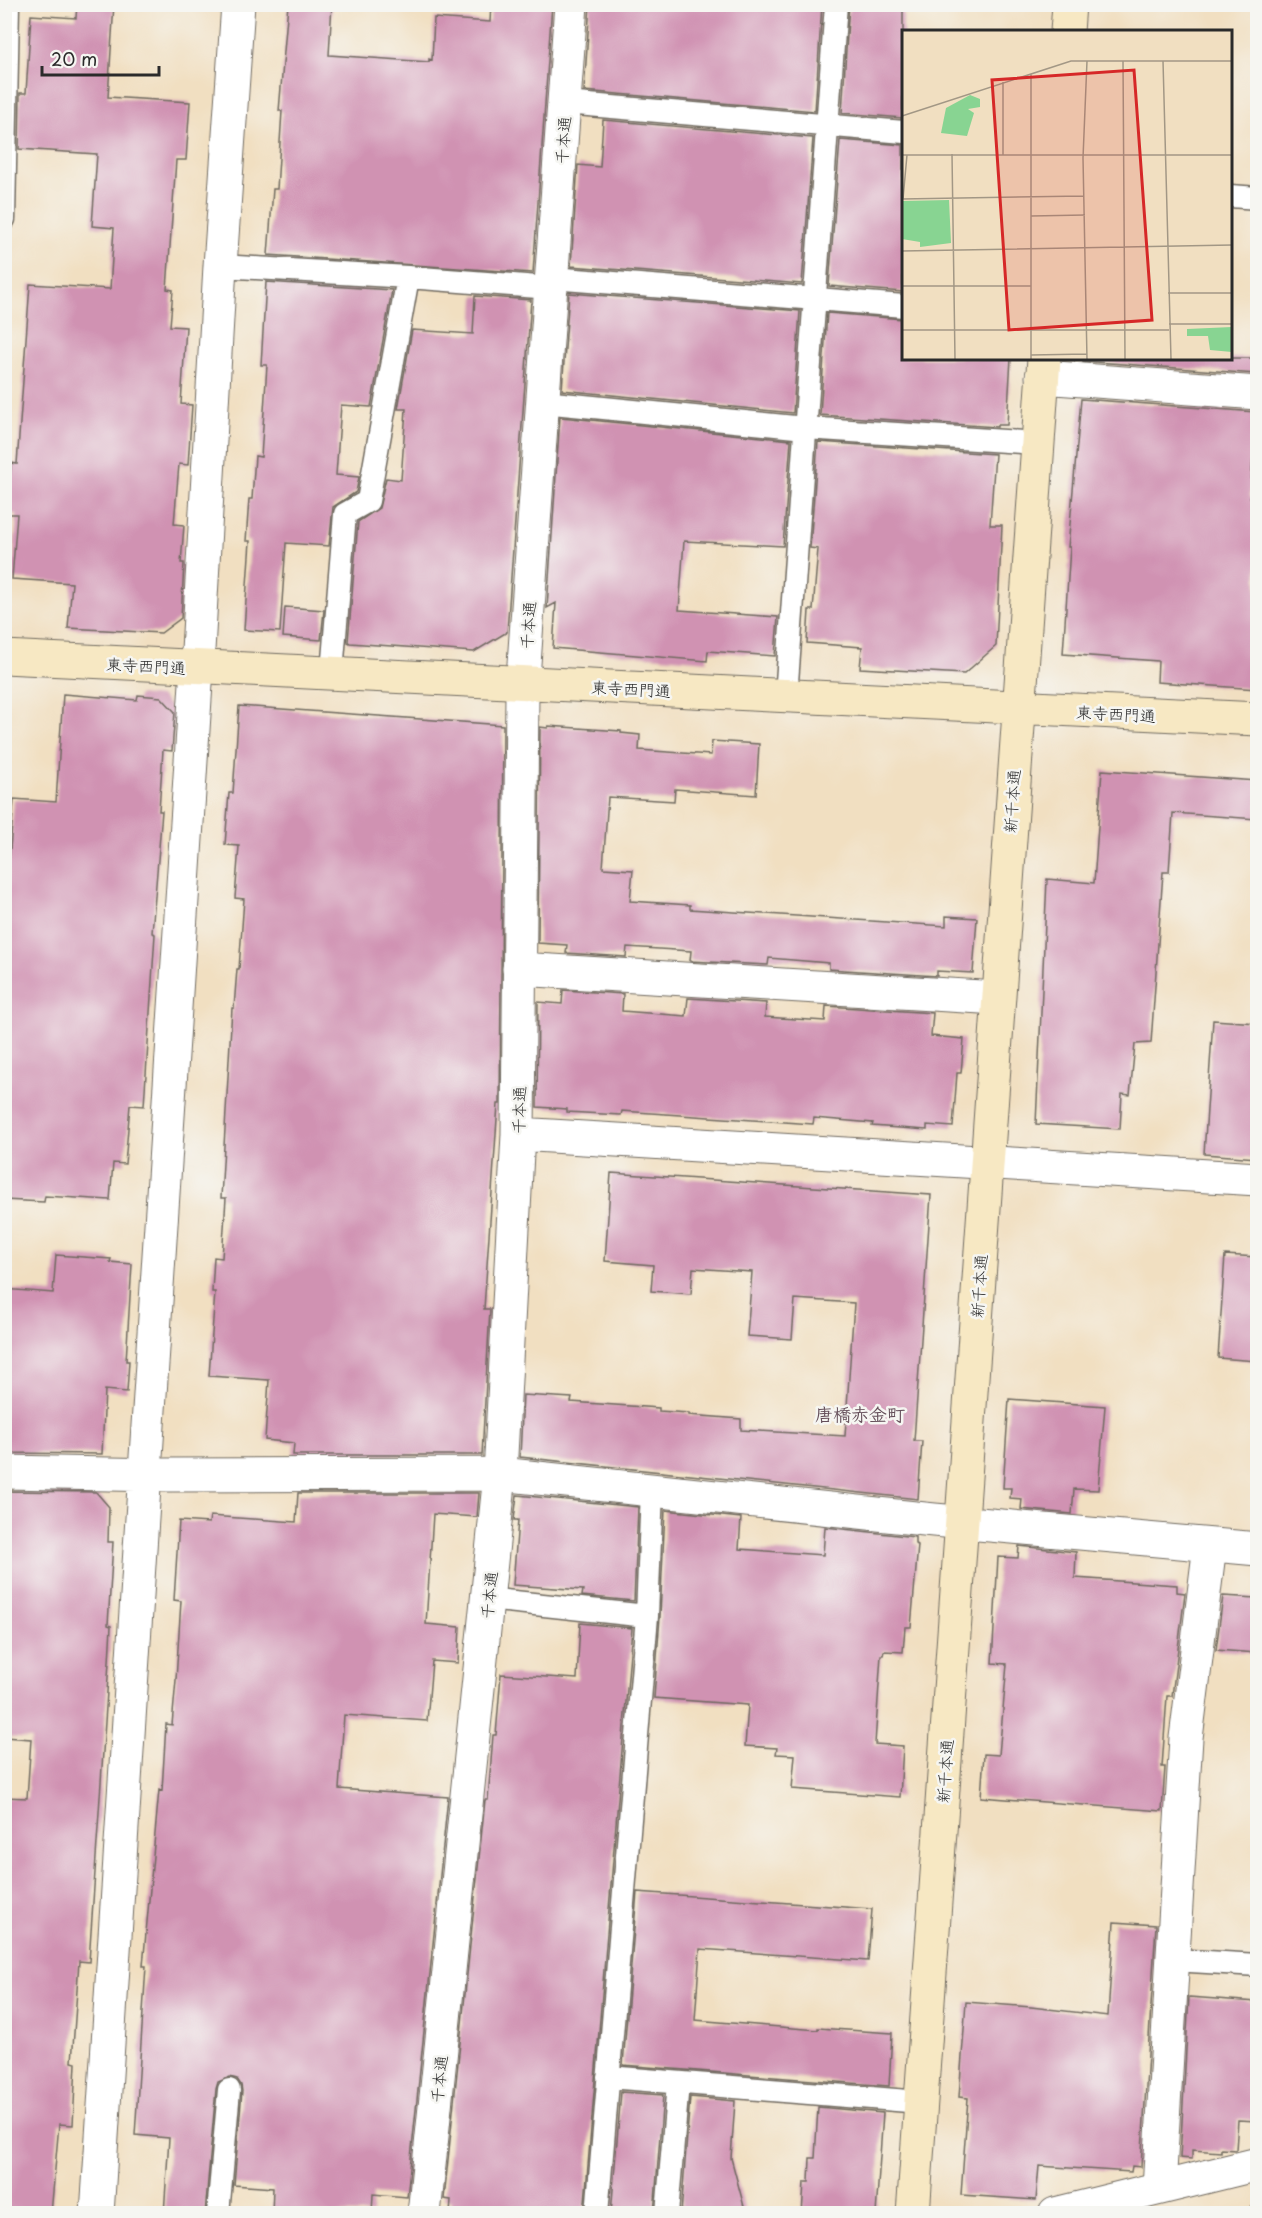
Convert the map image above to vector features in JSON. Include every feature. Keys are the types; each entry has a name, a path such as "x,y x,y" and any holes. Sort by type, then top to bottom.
{"street":[{"path":"97,2214 238,4"},
{"name":"千本通","path":"424,2214 500,1474 518,1134 523,682 572,4"},
{"path":"1067,30 1069,4"},
{"path":"1043,368 1257,393"},
{"name":"新千本通","path":"913,2214 1043,368"},
{"name":"東寺西門通","path":"4,657 197,668 332,672 1018,709 1257,719"},
{"path":"519,969 998,998"},
{"path":"518,1134 1257,1179"},
{"path":"4,1472 144,1475 500,1474 961,1522 1257,1549"},
{"path":"1159,2188 1186,1738 1210,1545"},
{"path":"1054,2214 1257,2164"}],"lane":[{"path":"4,219 8,4"},
{"path":"786,696 836,4"},
{"path":"565,103 902,132"},
{"path":"1232,196 1257,198"},
{"path":"220,266 551,283 902,306"},
{"path":"332,672 345,514 368,501 408,277"},
{"path":"543,402 805,428 1038,443"},
{"path":"597,2214 647,1616 652,1490"},
{"path":"487,1599 647,1616"},
{"path":"1173,1960 1257,1965"},
{"path":"609,2077 921,2102"},
{"path":"667,2214 678,2083"},
{"path":"218,2214 229,2090"}],"building":[{"path":"77,4 114,4 108,97 190,102 186,160 176,160 167,289 173,290 170,326 186,327 181,404 192,405 188,465 179,464 174,524 184,525 181,618 161,633 68,628 72,583 12,579 17,514 8,514 11,463 17,464 30,284 110,289 114,228 92,226 97,154 19,149 20,93 26,93 31,15 76,18"},
{"path":"288,4 332,4 329,55 429,62 429,59 432,60 434,18 490,22 491,4 552,4 533,273 268,255 273,189 277,189 282,111 279,111"},
{"path":"590,4 822,4 815,111 584,91"},
{"path":"849,4 903,4 902,118 842,113"},
{"path":"603,120 813,138 802,284 571,266 578,165 600,167"},
{"path":"840,140 902,145 902,292 829,286"},
{"path":"266,282 392,290 371,407 341,405 336,475 359,477 356,492 333,507 329,546 286,543 280,632 244,630 250,541 246,541 249,499 252,499 255,456 261,457 267,365 261,365"},
{"path":"569,293 800,311 793,413 562,390"},
{"path":"475,296 531,300 507,632 474,652 350,643 348,642 358,522 379,508 386,478 401,480 406,409 398,409 412,330 473,334"},
{"path":"827,313 902,319 902,360 1011,360 1007,425 997,425 997,427 820,415"},
{"path":"1257,358 1257,374 1083,361"},
{"path":"1081,399 1256,412 1250,497 1257,497 1257,689 1157,682 1158,661 1063,654 1070,547 1068,547"},
{"path":"560,417 791,440 783,546 684,541 679,610 778,617 775,656 708,651 707,661 553,648 556,603 547,608"},
{"path":"818,442 995,454 990,525 1002,525 996,646 964,674 860,668 862,647 807,643 809,610 813,610 818,549 810,548"},
{"path":"285,607 324,610 321,640 283,637"},
{"path":"63,694 137,700 138,695 161,697 175,712 172,751 163,750 159,811 162,811 152,933 155,934 144,1106 130,1105 125,1164 113,1163 110,1200 45,1196 44,1202 4,1200 4,924 14,799 56,802"},
{"path":"239,706 503,725 500,1104 498,1104 484,1309 490,1309 482,1455 293,1455 294,1443 265,1440 269,1380 209,1376 215,1292 212,1292 214,1257 222,1258 226,1198 221,1198 232,1008 234,1008 237,969 239,969 244,899 235,898 239,846 225,845 229,793 233,793"},
{"path":"548,726 621,731 621,733 640,735 639,750 711,755 712,741 759,744 756,795 675,789 674,801 608,797 603,868 633,870 630,901 690,905 690,909 946,926 946,916 977,918 973,973 937,971 937,976 829,969 829,963 769,958 768,965 690,961 691,951 627,947 626,957 566,953 567,945 538,943 540,727 548,728"},
{"path":"1102,770 1257,781 1257,819 1173,813 1169,872 1163,872 1151,1043 1135,1044 1130,1095 1122,1094 1120,1129 1036,1124 1047,879 1094,883"},
{"path":"563,990 623,994 622,1011 686,1016 688,998 766,1003 765,1017 825,1021 826,1006 933,1013 931,1036 964,1039 961,1073 957,1073 953,1127 927,1125 927,1130 872,1126 873,1123 814,1118 813,1124 622,1111 621,1115 567,1112 567,1109 537,1107 538,1002 562,1004"},
{"path":"1213,1020 1257,1023 1257,1158 1204,1154"},
{"path":"611,1173 931,1195 914,1441 922,1441 918,1499 520,1457 523,1395 572,1398 571,1402 659,1408 659,1411 741,1419 741,1430 845,1436 854,1303 795,1299 792,1339 747,1336 752,1272 693,1268 691,1294 651,1291 653,1265 605,1261"},
{"path":"56,1255 111,1259 110,1262 132,1264 126,1361 129,1361 127,1392 105,1390 102,1454 4,1453 4,1289 53,1293"},
{"path":"1225,1255 1257,1257 1257,1361 1218,1358"},
{"path":"1009,1399 1105,1406 1098,1490 1074,1489 1072,1514 1021,1509 1022,1499 1010,1498 1011,1488 1003,1488"},
{"path":"4,1491 96,1492 109,1507 108,1542 113,1542 108,1625 111,1626 109,1662 89,1962 79,1961 72,2062 76,2063 73,2125 59,2124 51,2214 4,2214 4,1797 27,1798 31,1739 4,1737"},
{"path":"298,1493 479,1493 477,1517 433,1514 426,1624 460,1627 458,1663 432,1661 427,1721 344,1715 339,1789 448,1797 407,2197 373,2194 372,2214 272,2214 273,2188 234,2185 242,2091 237,2079 230,2077 218,2082 216,2089 205,2214 164,2214 169,2138 135,2135 146,1966 143,1966 159,1790 162,1791 166,1724 172,1725 176,1680 181,1601 174,1600 179,1521 209,1523 210,1516 296,1522"},
{"path":"517,1495 638,1507 634,1601 582,1596 583,1590 513,1585 518,1520 514,1520"},
{"path":"665,1510 741,1518 739,1549 823,1555 825,1527 915,1537 915,1544 918,1545 911,1627 905,1627 903,1652 884,1651 881,1655 875,1744 903,1746 900,1797 792,1789 795,1755 776,1754 777,1748 745,1746 748,1705 654,1698"},
{"path":"1019,1546 1076,1552 1075,1578 1177,1585 1177,1592 1185,1593 1172,1696 1167,1696 1162,1767 1165,1767 1162,1811 981,1797 984,1754 999,1755 1007,1664 992,1663 998,1557 1018,1558"},
{"path":"1223,1596 1257,1598 1257,1653 1216,1650"},
{"path":"580,1623 632,1628 584,2214 450,2214 451,2200 444,2199 485,1800 488,1800 501,1674 577,1679"},
{"path":"637,1892 872,1909 868,1961 700,1949 695,2020 818,2030 818,2028 892,2033 889,2086 623,2065"},
{"path":"1114,1922 1156,1925 1141,2167 1132,2166 1131,2172 1039,2166 1036,2200 961,2195 968,2098 959,2097 966,2002 1108,2016"},
{"path":"1189,1997 1257,2002 1257,2121 1238,2120 1236,2150 1221,2149 1221,2152 1192,2150 1192,2159 1180,2158"},
{"path":"621,2092 663,2095 654,2214 611,2214"},
{"path":"690,2097 735,2101 731,2158 746,2214 681,2214"},
{"path":"818,2107 883,2113 876,2214 802,2214 804,2182 809,2182 810,2158 815,2158"}],"railway":[{"path":"1231,2214 1258,2207"}],"district":[{"name":"唐橋赤金町","path":"860,1413"}]}
